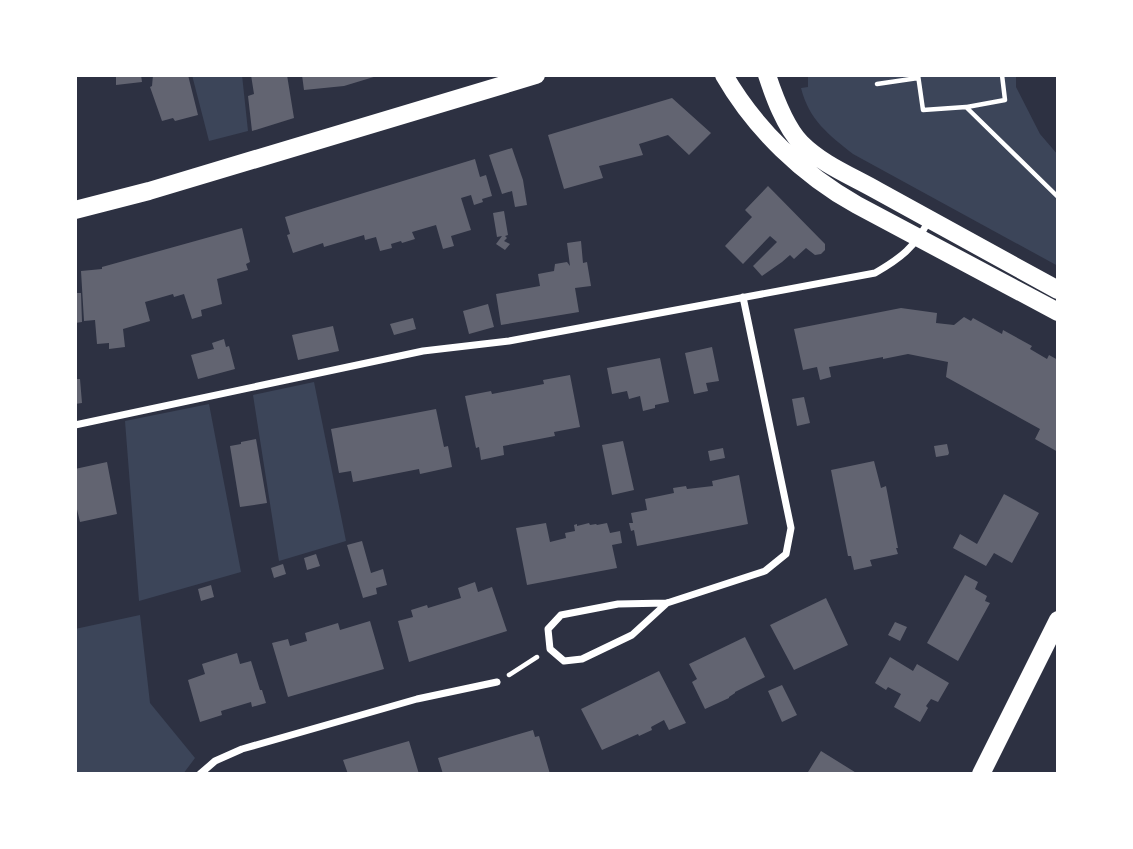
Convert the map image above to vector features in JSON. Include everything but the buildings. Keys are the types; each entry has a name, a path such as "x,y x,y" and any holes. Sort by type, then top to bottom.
{"main road":[{"path":"75,210 149,191 536,75"},
{"path":"724,75 740,102 803,169 842,197 1058,312"},
{"path":"768,75 786,121 798,141 816,156 1058,290"},
{"path":"981,774 1058,620"}],"street":[{"path":"75,425 423,351 509,341 875,273 894,262 919,239 930,219"},
{"path":"667,603 632,635 582,659 564,661 550,649 548,629 561,615 618,604 667,603 765,571 786,554 791,528 743,297"},
{"path":"201,774 215,761 242,749 417,699 497,682"}],"path":[{"path":"877,84 918,76 923,110 967,107 1005,100 1002,75"},
{"path":"967,107 1058,197"},
{"path":"497,682 550,649"}],"shaded area":[{"path":"192,75 242,75 248,131 209,141"},
{"path":"808,75 1016,75 1016,87 1040,134 1058,155 1058,266 853,154 828,133 809,109 801,88 808,87"},
{"path":"314,382 346,541 279,561 253,395"},
{"path":"209,404 241,572 139,601 125,421"},
{"path":"140,615 150,703 195,758 183,774 75,774 75,629"}]}
